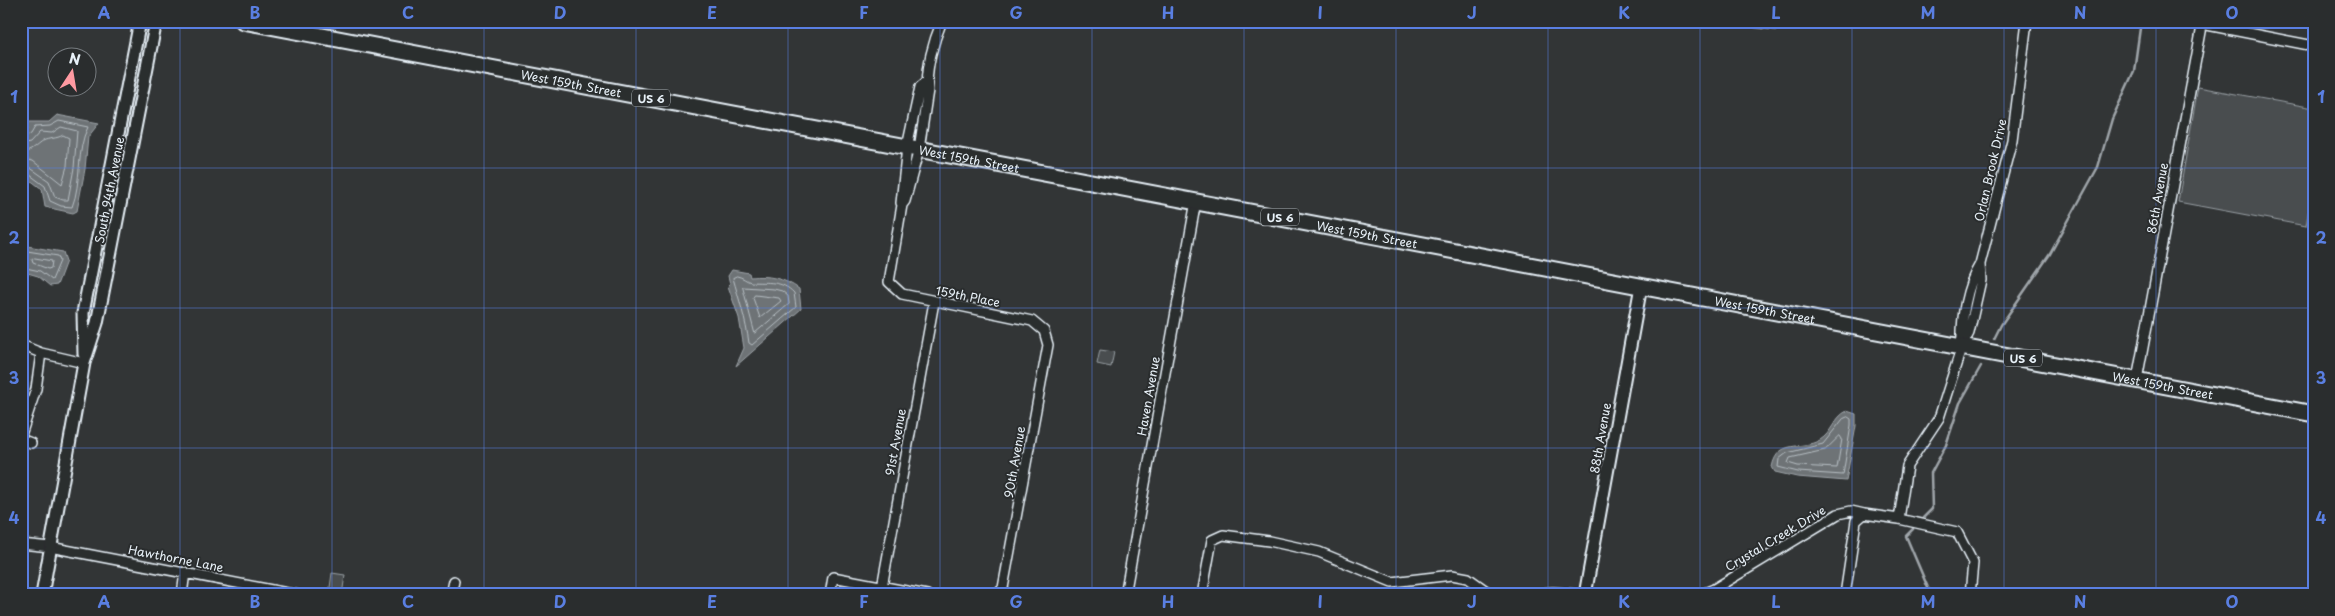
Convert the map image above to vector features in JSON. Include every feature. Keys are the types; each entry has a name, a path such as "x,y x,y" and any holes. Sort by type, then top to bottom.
{"main road":[{"name":"West 159th Street","path":"243,21 2314,414"}],"street":[{"name":"South 94th Avenue","path":"84,363 84,313 140,21"},
{"name":"South 94th Avenue","path":"42,595 84,363 97,323 156,21"},
{"path":"913,148 928,90 927,81 936,34 942,21"},
{"path":"1746,21 1779,25 1784,21"},
{"name":"Orlan Brook Drive","path":"1899,519 1907,466 1939,418 1962,346 1961,330 1972,278 1980,264 2012,140 2027,21"},
{"path":"2202,23 2314,46"},
{"name":"86th Avenue","path":"2137,380 2202,23"},
{"name":"159th Place","path":"913,148 889,282 902,294 1032,321 1044,331"},
{"name":"Haven Avenue","path":"1125,595 1196,201"},
{"name":"88th Avenue","path":"1585,595 1641,286"},
{"name":"91st Avenue","path":"882,587 934,302"},
{"name":"90th Avenue","path":"997,595 1003,588 1048,345 1044,331"},
{"path":"21,345 41,353 84,363"},
{"path":"21,434 36,388 41,353"},
{"path":"21,439 31,443"},
{"name":"Crystal Creek Drive","path":"1700,595 1838,514 1851,510 1864,514 1899,519"},
{"path":"1845,595 1856,521 1864,514"},
{"path":"1899,519 1957,532 1973,563 1970,595"},
{"path":"1202,595 1212,540 1223,535 1270,540 1319,552 1392,582 1452,575 1468,578 1492,595"},
{"name":"Hawthorne Lane","path":"21,544 50,546 298,595"},
{"path":"182,595 185,572"},
{"path":"830,595 833,577 926,595"},
{"path":"451,595 454,581"},
{"path":"1524,595 1553,592 1585,595"}],"shaded area":[{"path":"2198,87 2314,108 2314,177 2306,226 2178,202"},
{"path":"1100,350 1114,352 1111,367 1097,364"},
{"path":"332,573 345,575 342,595 329,595"}],"water":[{"path":"57,115 99,123 88,137 85,169 77,211 73,213 45,207 42,189 21,173 21,135 28,130 27,122 49,122"},
{"path":"21,245 63,252 66,261 57,285 50,286 38,276 21,271"},
{"path":"732,270 749,273 750,277 763,276 788,282 799,289 801,309 736,366 744,348 739,318 728,286 730,284 728,276"},
{"path":"1847,411 1856,414 1856,426 1846,481 1797,477 1775,472 1772,467 1779,452 1820,440 1839,417"}],"waterway":[{"path":"1994,339 2001,325 2050,254 2098,167 2112,119 2134,71 2141,21"},
{"path":"1923,518 1932,509 1931,473 1946,445 1960,403 1981,366"},
{"path":"1913,529 1906,536 1931,595"}]}
